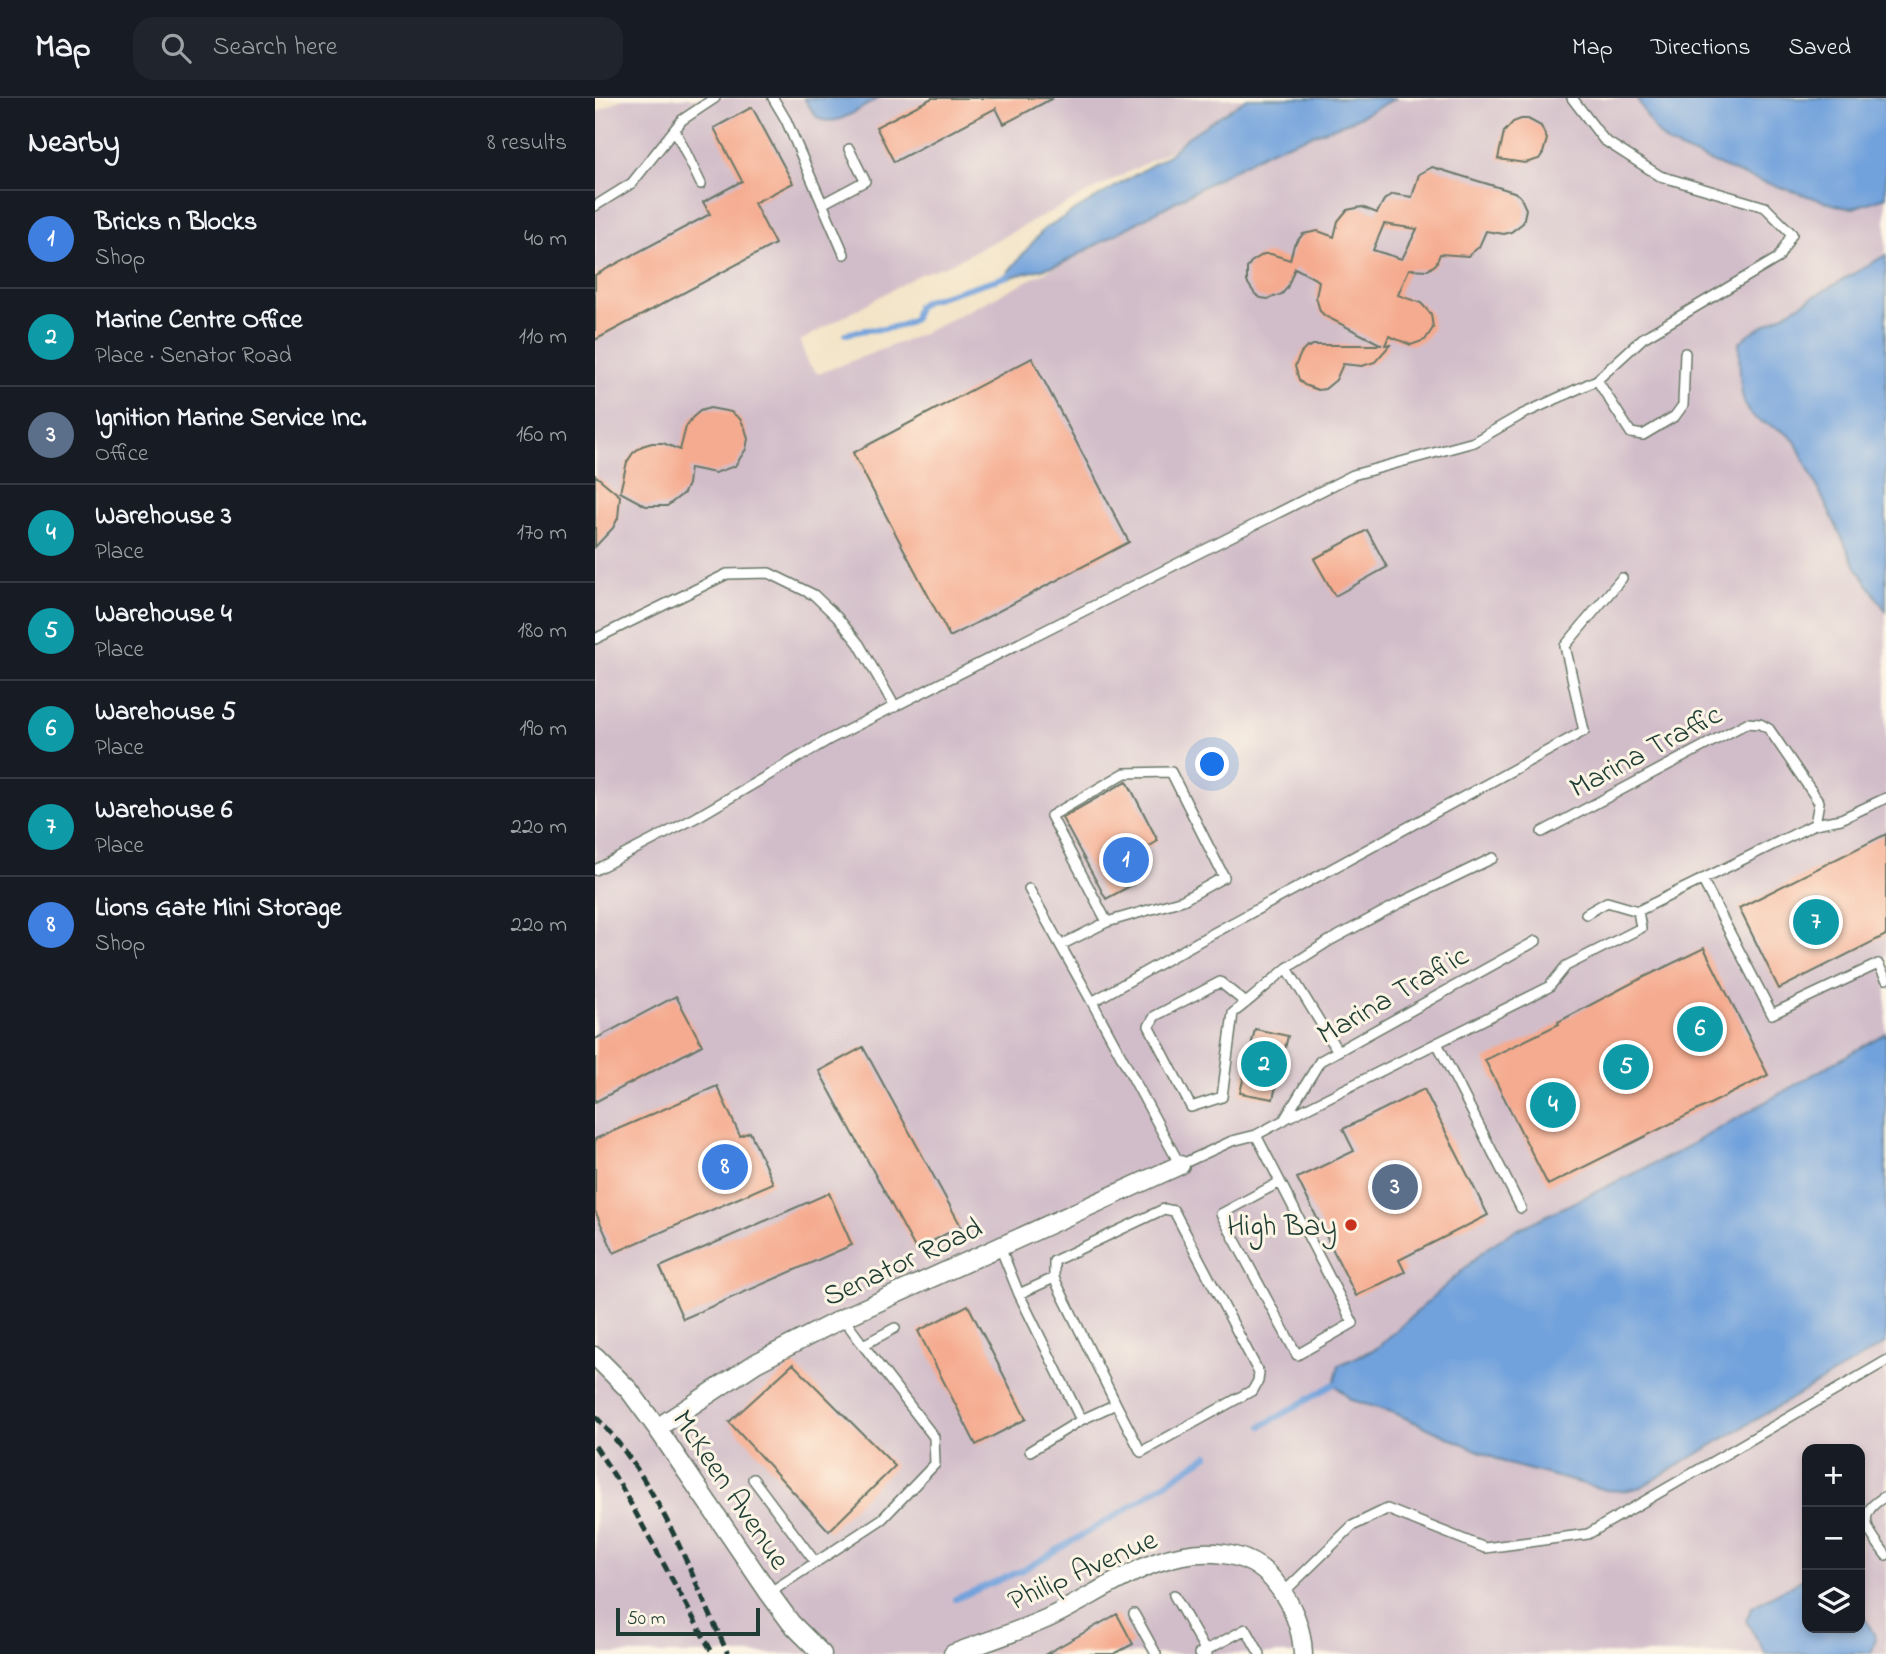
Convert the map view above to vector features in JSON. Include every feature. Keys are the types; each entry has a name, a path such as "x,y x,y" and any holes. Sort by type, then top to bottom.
{"street":[{"name":"Senator Road","path":"657,1428 756,1363 843,1318 1180,1166"},
{"name":"McKeen Avenue","path":"595,1356 629,1390 769,1593 791,1623 822,1654"},
{"name":"Philip Avenue","path":"953,1654 1047,1618 1149,1565 1195,1551 1238,1556 1264,1569 1283,1592 1298,1622 1303,1654"}],"lane":[{"path":"595,206 632,183 682,120 715,98"},
{"path":"773,98 786,120 844,254"},
{"path":"595,870 697,817 828,740 1353,475 1474,442 1521,415 1597,380 1643,338 1778,258 1791,234 1765,207 1660,176 1604,140 1573,98"},
{"path":"675,130 701,184"},
{"path":"822,204 865,181 849,149"},
{"path":"1597,380 1631,433 1643,435 1675,416 1683,405 1685,353"},
{"path":"595,639 727,574 769,573 814,595 837,617 859,644 895,706"},
{"path":"1092,1002 1584,731 1565,646 1622,578"},
{"name":"Marina Traffic","path":"1542,832 1747,723 1760,724 1769,729 1819,802 1815,824"},
{"path":"1062,945 1107,922 1183,900 1224,877 1171,772 1125,772 1051,816 1107,922"},
{"path":"1586,914 1607,902 1638,911 1815,824 1841,819 1886,798"},
{"path":"1246,1003 1220,982 1155,1016 1149,1026 1191,1107 1222,1097 1233,1013 1246,1003 1287,968 1329,940 1493,858"},
{"path":"1702,879 1772,1014 1882,962 1886,979"},
{"path":"1029,889 1062,945 1180,1166 1232,1141 1256,1135 1549,987 1566,966 1641,928 1638,911"},
{"name":"Marina Trafiic","path":"1284,1120 1320,1061 1536,941"},
{"path":"1287,968 1337,1050"},
{"path":"1437,1043 1521,1208"},
{"path":"1256,1135 1353,1323 1297,1355 1221,1214 1280,1182"},
{"path":"1164,1209 1174,1211 1259,1373 1258,1381 1253,1390 1141,1452 1053,1279 1055,1261 1164,1209"},
{"path":"1000,1247 1019,1294 1081,1420"},
{"path":"1019,1294 1053,1279"},
{"path":"769,1593 882,1519 935,1464 933,1437 843,1318"},
{"path":"863,1345 895,1328"},
{"path":"1283,1592 1352,1526 1387,1509 1485,1548 1588,1534 1886,1361"},
{"path":"1030,1451 1081,1420 1116,1405"},
{"path":"753,1479 816,1563"},
{"path":"1886,1496 1872,1504 1866,1518 1869,1531 1886,1555"},
{"path":"1174,1595 1204,1653 1246,1629 1260,1654"},
{"path":"1134,1614 1156,1654"}],"shaded area":[{"path":"624,98 804,98 815,115 838,120 879,98 1261,98 1181,145 948,265 920,274 800,341 807,362 818,374 917,336 1061,264 1268,151 1351,121 1396,98 1637,98 1643,111 1668,144 1745,176 1842,207 1853,208 1886,197 1886,255 1749,334 1739,343 1744,402 1752,416 1785,430 1795,441 1856,567 1886,611 1886,1033 1676,1153 1510,1233 1487,1248 1377,1348 1339,1365 1351,1400 1392,1412 1508,1464 1606,1490 1624,1491 1641,1487 1886,1343 1886,1654 595,1654 595,113"}],"water":[{"path":"804,98 879,98 832,121 817,117"},
{"path":"1247,98 1396,98 1351,121 1268,151 1061,264 1002,279 1044,229 1170,154 1185,139"},
{"path":"1637,98 1886,98 1886,197 1853,208 1842,207 1745,176 1668,144 1654,129"},
{"path":"1886,255 1886,611 1856,567 1795,441 1784,432 1758,420 1748,410 1740,382 1739,343 1749,334"},
{"path":"1886,1033 1886,1343 1641,1487 1624,1491 1606,1490 1508,1464 1392,1412 1351,1400 1334,1384 1339,1365 1377,1348 1487,1248 1510,1233 1676,1153"},
{"path":"1802,1580 1802,1633 1865,1633 1865,1618 1876,1638 1871,1653 1766,1654 1746,1621 1752,1607"}],"building":[{"path":"932,98 1053,98 1004,124 996,108 894,162 876,127"},
{"path":"752,107 793,183 754,203 775,244 595,340 595,275 710,214 703,202 742,181 714,128"},
{"path":"1528,119 1541,126 1547,139 1543,153 1539,159 1525,163 1498,159 1504,132 1513,122"},
{"path":"1432,167 1514,192 1520,196 1526,209 1523,223 1504,234 1486,231 1479,247 1468,256 1440,254 1436,264 1428,270 1409,269 1398,295 1421,303 1431,314 1433,328 1425,340 1411,345 1389,336 1385,345 1390,345 1375,362 1362,366 1343,364 1336,380 1325,389 1318,390 1304,385 1299,380 1295,366 1306,348 1313,345 1382,345 1320,311 1316,297 1319,281 1295,268 1282,294 1268,299 1261,298 1247,282 1247,268 1264,254 1290,260 1294,245 1303,234 1318,231 1334,237 1338,221 1347,210 1362,207 1377,213 1384,200 1393,194 1412,197 1419,174","holes":["1384,224 1417,229 1402,259 1373,250"]},
{"path":"1032,358 1129,542 950,637 853,453"},
{"path":"710,408 731,412 740,419 745,428 748,439 746,449 735,466 715,473 690,468 684,493 667,506 646,506 620,492 627,462 633,453 652,443 663,443 680,450 686,427 692,418 700,411"},
{"path":"595,475 620,496 618,518 613,528 595,547"},
{"path":"1367,530 1387,567 1335,596 1314,559"},
{"path":"1127,781 1158,841 1123,862 1134,884 1106,899 1062,818"},
{"path":"1886,834 1886,935 1779,989 1739,908"},
{"path":"1704,948 1768,1075 1548,1185 1485,1060"},
{"path":"676,996 702,1045 595,1102 595,1039"},
{"path":"1255,1029 1288,1036 1273,1099 1240,1093"},
{"path":"863,1047 961,1226 916,1250 819,1071"},
{"path":"717,1086 740,1136 750,1132 773,1183 614,1253 595,1211 595,1139"},
{"path":"1424,1089 1488,1215 1399,1260 1405,1272 1356,1296 1297,1178 1354,1151 1343,1129"},
{"path":"829,1193 852,1245 683,1319 660,1267"},
{"path":"968,1305 1026,1419 976,1445 918,1331"},
{"path":"793,1364 895,1466 829,1531 729,1422"},
{"path":"1117,1614 1133,1644 1114,1654 1046,1654"}],"waterway":[{"path":"846,334 903,325 914,319 917,307 925,301 1008,276"},
{"path":"1262,1426 1334,1384"},
{"path":"955,1599 1023,1570 1125,1510 1208,1455"}],"railway":[{"path":"595,1416 618,1442 655,1499 728,1654"},
{"path":"595,1446 621,1486 713,1654"}],"place":[{"name":"Bricks n Blocks","path":"1126,860"},
{"name":"Warehouse 6","path":"1816,922"},
{"name":"Warehouse 5","path":"1700,1029"},
{"name":"Marine Centre Office","path":"1264,1064"},
{"name":"Warehouse 4","path":"1626,1067"},
{"name":"Warehouse 3","path":"1553,1105"},
{"name":"Lions Gate Mini Storage","path":"725,1167"},
{"name":"Ignition Marine Service Inc.","path":"1395,1187"},
{"name":"High Bay","path":"1351,1225"}]}
